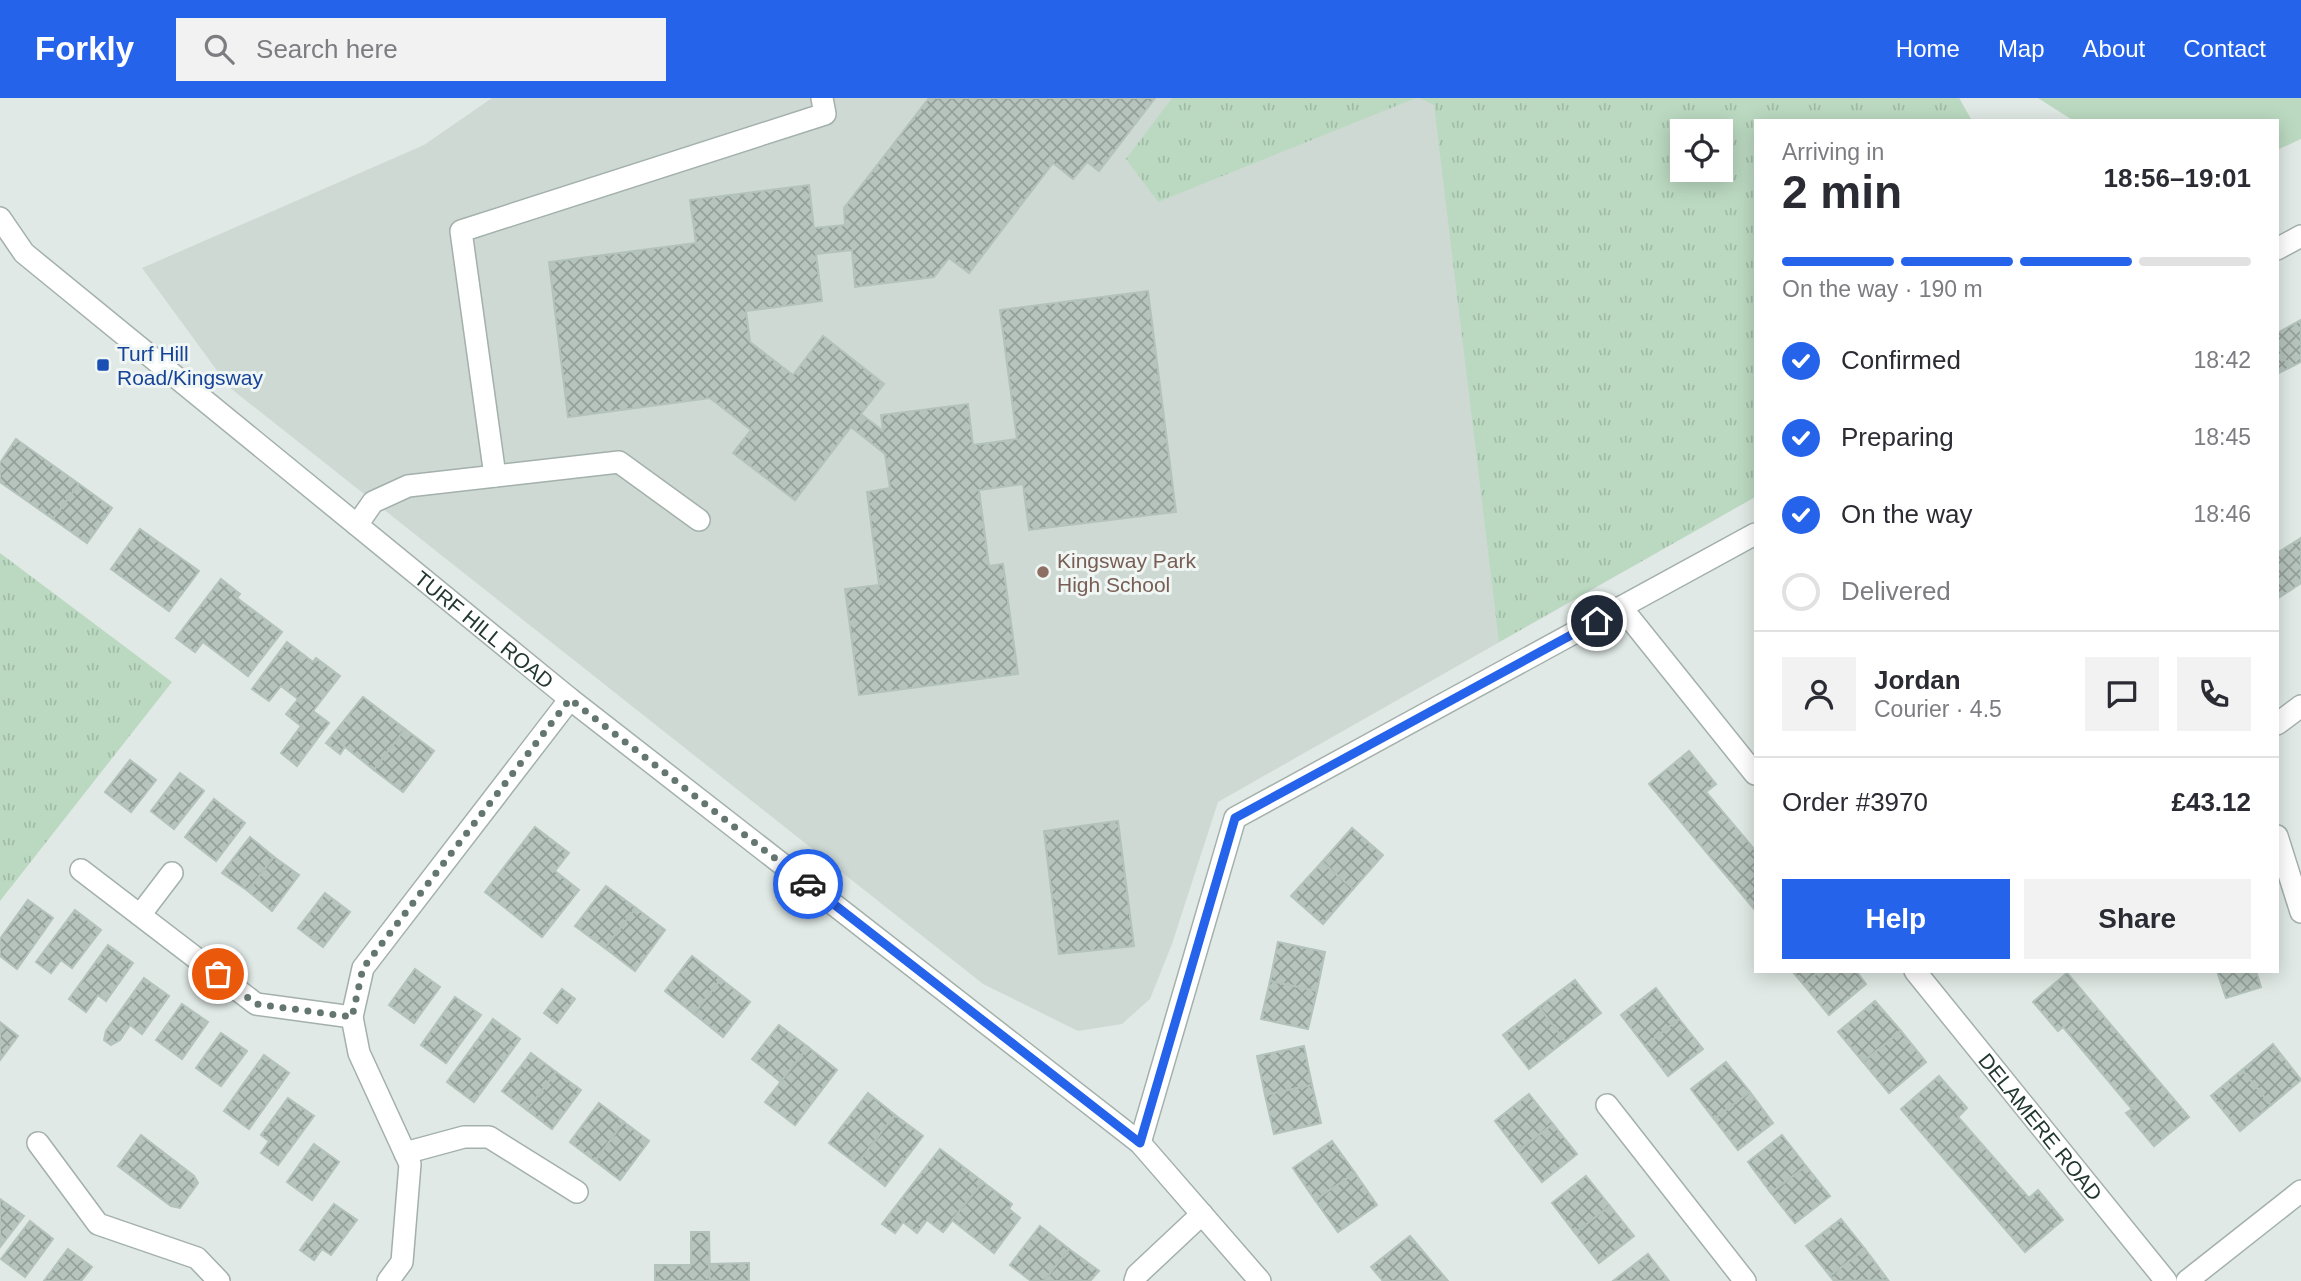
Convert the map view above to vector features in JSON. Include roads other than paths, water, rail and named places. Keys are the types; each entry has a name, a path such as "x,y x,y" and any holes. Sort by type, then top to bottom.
{"street":[{"path":"495,475 461,231 825,114 822,98"},
{"name":"TURF HILL ROAD","path":"0,218 24,253 570,699 1140,1143 1260,1281"},
{"path":"2279,248 2301,236"},
{"path":"357,525 373,502 408,486 619,462 699,520"},
{"path":"1140,1143 1235,818 1754,535"},
{"path":"1621,607 1754,773"},
{"path":"388,1281 402,1262 410,1164 359,1053 352,1017 363,968 570,699"},
{"path":"2279,722 2301,706"},
{"path":"2279,842 2301,912"},
{"path":"81,870 256,1004 352,1017"},
{"path":"140,915 172,873"},
{"name":"DELAMERE ROAD","path":"1917,973 2166,1281"},
{"path":"1607,1105 1745,1281"},
{"path":"405,1153 464,1137 489,1137 577,1192"},
{"path":"38,1143 98,1224 197,1258 219,1281"},
{"path":"2187,1281 2301,1191"},
{"path":"1135,1281 1137,1275 1202,1214"}],"place":[{"name":"Turf Hill Road/Kingsway","path":"103,365"},
{"name":"Kingsway Park High School","path":"1043,572"}]}
